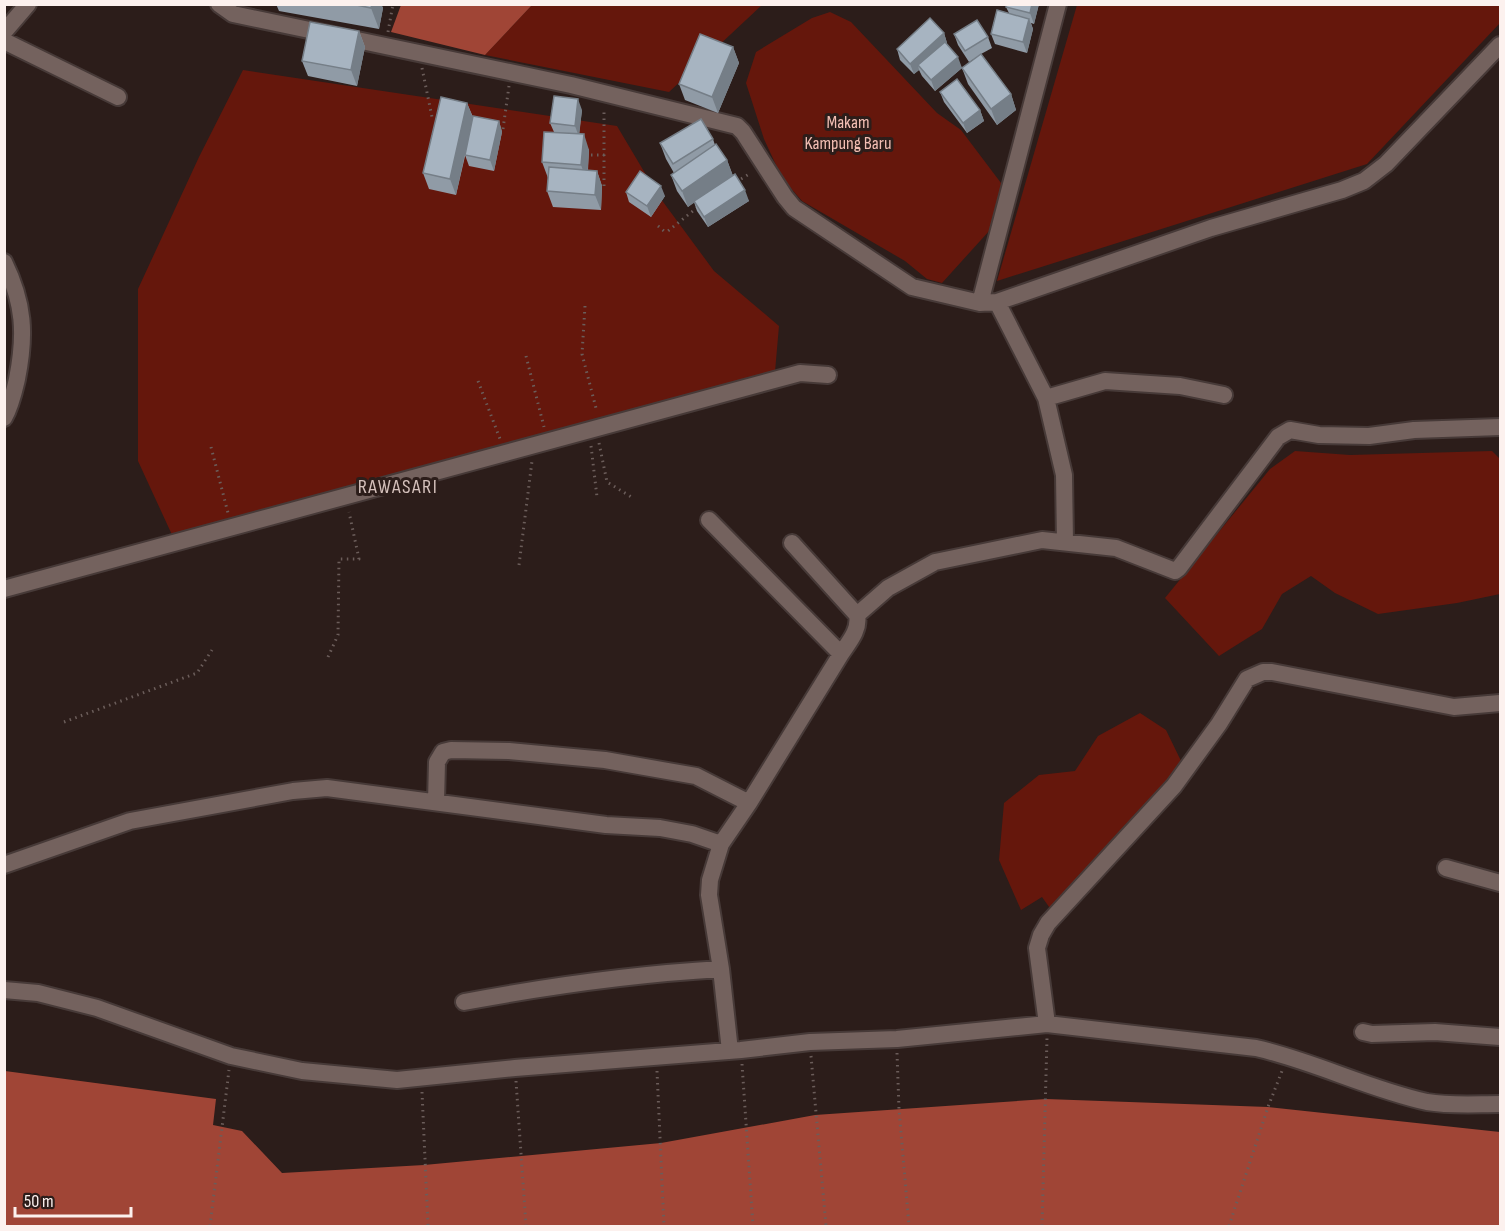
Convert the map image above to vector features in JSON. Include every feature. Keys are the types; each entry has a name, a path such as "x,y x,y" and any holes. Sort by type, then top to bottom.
{"street":[{"path":"4,32 28,4"},
{"path":"219,4 233,14 386,44 604,92 737,126 744,132 794,208 912,287 989,303 1210,228 1342,190 1364,181 1386,164 1500,45"},
{"path":"1058,4 989,303 1046,398 1064,476 1065,542"},
{"path":"4,41 118,98"},
{"path":"4,262 15,284 24,332 21,361 14,392 4,418"},
{"path":"4,589 800,373 828,375"},
{"path":"1046,398 1105,381 1180,386 1224,395"},
{"path":"735,1050 709,895 710,880 721,844 749,803 856,629 857,615 888,588 935,562 1042,540 1116,548 1175,571 1278,437 1290,430 1319,435 1369,436 1414,430 1500,427"},
{"path":"709,520 841,654"},
{"path":"792,543 857,615"},
{"path":"1047,1024 1037,948 1048,923 1174,786 1219,724 1246,679 1263,672 1272,672 1454,707 1500,703"},
{"path":"436,802 437,762 443,752 451,750 509,751 617,762 696,776 749,803"},
{"path":"4,864 130,821 293,791 327,788 606,825 660,828 692,834 721,844"},
{"path":"1446,868 1500,884"},
{"path":"464,1002 551,986 661,973 721,969"},
{"path":"4,990 38,993 97,1008 231,1056 302,1071 397,1080 515,1068 656,1058 810,1042 897,1039 1047,1024 1256,1048 1288,1055 1401,1095 1429,1102 1462,1105 1500,1104"},
{"path":"1363,1032 1372,1034 1435,1032 1500,1037"}],"path":[{"path":"386,44 393,4"},
{"path":"419,52 432,117 444,120"},
{"path":"503,129 510,72"},
{"path":"604,92 604,186"},
{"path":"591,155 605,155"},
{"path":"728,187 765,164"},
{"path":"658,226 668,231 704,203"},
{"path":"585,306 582,354 607,482 633,498"},
{"path":"519,565 541,442 526,356"},
{"path":"478,381 505,452"},
{"path":"595,427 597,497"},
{"path":"211,447 231,527"},
{"path":"328,657 338,635 339,559 359,559 346,495"},
{"path":"64,722 197,673 212,650"},
{"path":"1042,1227 1047,1024"},
{"path":"897,1039 899,1109 909,1227"},
{"path":"810,1042 826,1227"},
{"path":"735,1050 753,1227"},
{"path":"1229,1227 1268,1107 1288,1055"},
{"path":"210,1227 231,1056"},
{"path":"656,1058 664,1227"},
{"path":"515,1068 526,1227"},
{"path":"422,1078 428,1227"}],"green space":[{"path":"1500,4 1500,23 1367,164 997,281 1077,5"},
{"path":"532,5 762,5 669,92 485,55"},
{"name":"Makam Kampung Baru","path":"830,12 851,22 937,113 961,130 1004,187 990,230 942,283 927,279 905,261 802,201 782,178 764,139 746,83 756,52 812,18"},
{"path":"243,70 617,126 658,195 714,271 779,326 774,383 179,550 138,461 138,289 199,157"},
{"path":"1295,451 1350,455 1492,451 1500,459 1500,594 1457,603 1378,614 1335,593 1311,576 1282,594 1262,629 1219,656 1165,598 1270,469"},
{"path":"1140,713 1166,730 1183,765 1052,911 1042,897 1021,910 999,860 1004,803 1039,775 1075,771 1098,736"}],"shaded area":[{"path":"401,4 532,5 485,55 391,32"},
{"path":"5,1071 216,1099 213,1125 242,1131 282,1173 424,1165 661,1143 815,1115 1046,1099 1268,1107 1500,1132 1500,1226 5,1226"}],"building":[{"path":"352,4 372,4 371,8"},
{"path":"1007,4 1032,4 1030,13 1006,7"},
{"path":"997,10 1029,19 1023,42 991,34"},
{"path":"930,18 944,33 910,64 897,49"},
{"path":"977,20 988,37 965,51 954,34"},
{"path":"310,22 359,31 351,70 302,61"},
{"path":"700,34 733,47 712,97 679,84"},
{"path":"945,42 958,57 931,80 918,65"},
{"path":"981,54 1011,94 991,109 962,68"},
{"path":"957,79 980,110 963,123 940,92"},
{"path":"554,96 578,99 575,126 550,123"},
{"path":"441,97 467,103 450,179 423,173"},
{"path":"473,116 499,121 490,160 465,155"},
{"path":"701,119 713,139 673,164 660,143"},
{"path":"544,132 584,134 581,165 542,162"},
{"path":"716,144 727,160 682,191 671,175"},
{"path":"549,167 597,171 595,195 547,191"},
{"path":"640,171 661,186 647,206 626,192"},
{"path":"735,174 745,190 704,217 694,201"}],"district":[{"name":"RAWASARI","path":"398,486"}]}
